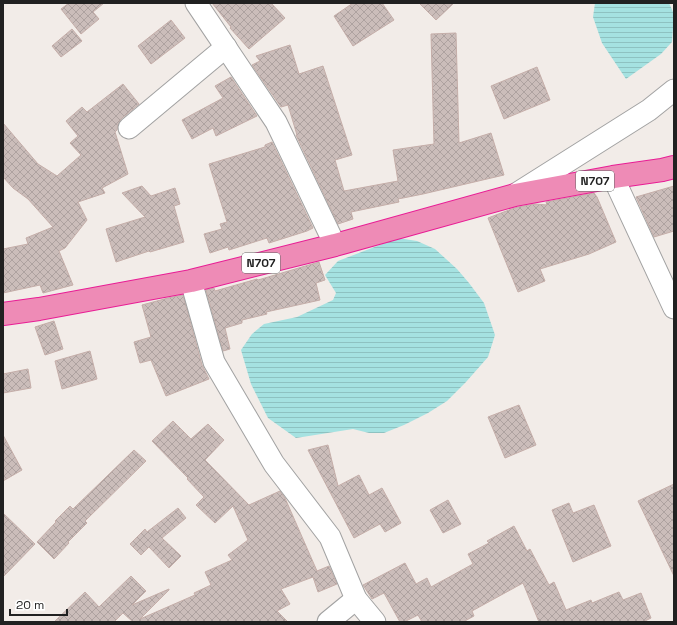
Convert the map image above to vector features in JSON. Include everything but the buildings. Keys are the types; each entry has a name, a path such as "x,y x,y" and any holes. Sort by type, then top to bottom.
{"highway":[{"name":"N707","path":"3,314 39,309 191,281 335,245 516,195 674,167"}],"street":[{"path":"196,3 276,122 335,245"},
{"path":"129,128 226,47"},
{"path":"516,195 649,110 674,90"},
{"path":"613,177 674,308"},
{"path":"191,281 214,362 274,464 330,537 356,599 375,622"},
{"path":"328,622 356,599"}],"water":[{"path":"595,3 669,3 674,14 672,42 661,54 626,79 602,43 593,17"},
{"path":"398,238 417,241 435,249 457,269 469,283 484,303 495,335 488,357 447,401 428,413 404,425 384,433 369,433 353,429 296,438 268,418 251,384 241,350 252,334 264,324 297,317 333,300 336,293 325,275 338,261"}]}
